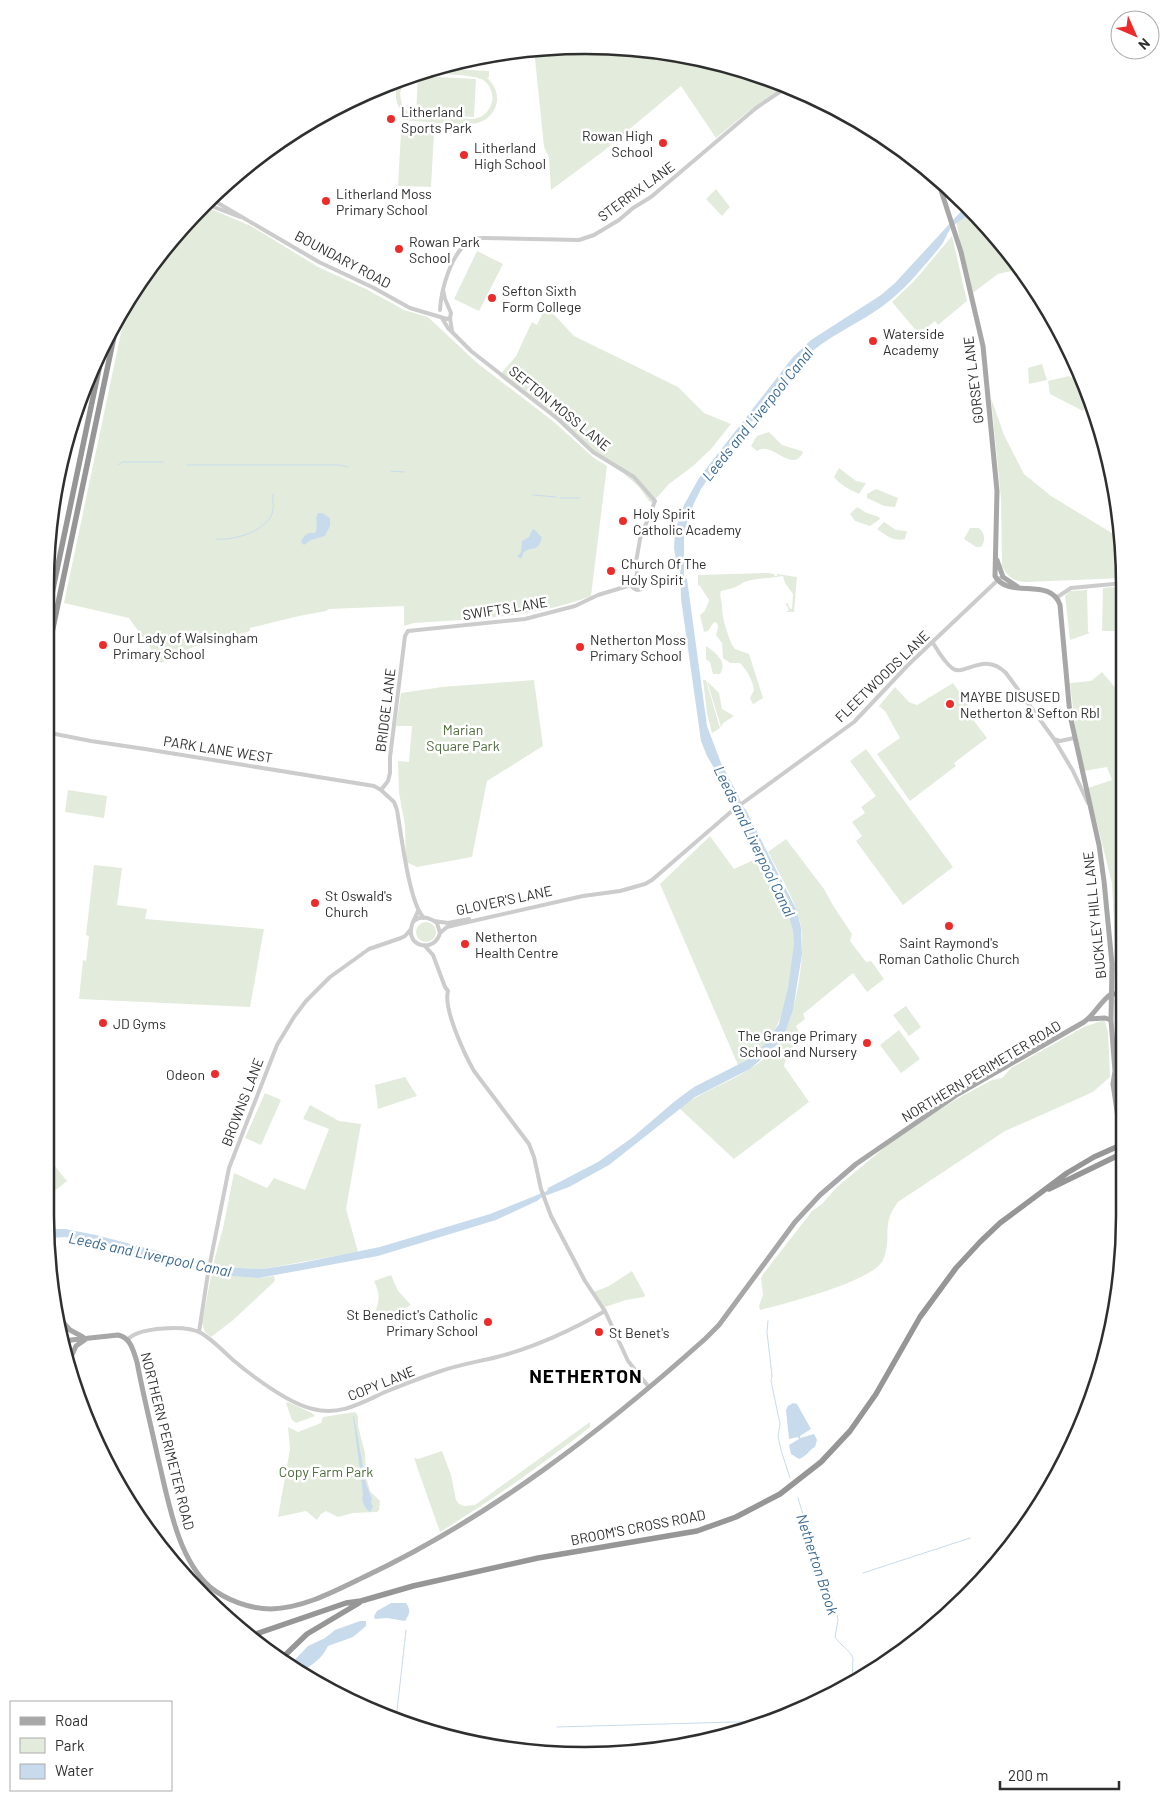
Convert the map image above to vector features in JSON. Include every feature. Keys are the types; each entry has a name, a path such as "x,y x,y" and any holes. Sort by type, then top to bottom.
{"highway":[{"path":"54,623 112,343"},
{"path":"54,584 98,373"},
{"path":"84,458 87,447 91,444"},
{"name":"BROOM'S CROSS ROAD","path":"257,1633 346,1603 361,1601 413,1586 538,1558 697,1531 736,1517 780,1494 821,1462 850,1431 876,1394 920,1317 956,1268 1000,1223 1067,1172 1116,1147"},
{"name":"BROOM'S CROSS ROAD","path":"1044,1191 1116,1156"},
{"name":"BROOM'S CROSS ROAD","path":"286,1655 307,1634 361,1601"}],"main road":[{"name":"GORSEY LANE","path":"942,192 964,264 982,346 997,491 995,576 997,580"},
{"name":"GORSEY LANE","path":"996,557 1003,576"},
{"path":"1003,576 1020,588"},
{"path":"997,580 1008,587 1044,591 1056,598"},
{"name":"BUCKLEY HILL LANE","path":"1056,598 1062,616 1069,706 1074,738 1098,845 1104,881 1112,964 1111,1020 1115,1071"},
{"path":"1111,994 1116,994"},
{"name":"NORTHERN PERIMETER ROAD","path":"128,1340 133,1348 137,1362 173,1518 188,1556 199,1575 216,1591 238,1602 262,1608 283,1607 314,1599 398,1561 493,1504 545,1468 679,1362 719,1325 795,1222 820,1196 856,1164 958,1094 1088,1019 1102,1001 1111,994"},
{"path":"1088,1019 1105,1018 1111,1020"},
{"path":"1115,1071 1116,1076"},
{"path":"1115,1071 1114,1099 1116,1110"},
{"path":"65,1324 70,1330 88,1338"},
{"path":"69,1341 118,1335 128,1340"},
{"path":"72,1354 76,1346 88,1338"}],"street":[{"name":"STERRIX LANE","path":"440,310 440,296 456,257 468,242 484,238 579,240 594,235 619,220 677,176 756,108 781,91"},
{"name":"BOUNDARY ROAD","path":"218,201 319,262 374,288 410,308 428,312 441,318"},
{"name":"BOUNDARY ROAD","path":"212,206 249,220"},
{"path":"443,290 451,313 452,331"},
{"path":"449,309 446,307 440,310 439,313 441,318 450,318"},
{"name":"BOUNDARY ROAD","path":"428,312 440,310"},
{"name":"SEFTON MOSS LANE","path":"441,318 472,351 558,419 593,452 634,477 655,501 640,539 636,562 637,576"},
{"path":"637,576 644,579 644,586 636,590 631,585 632,579 637,576"},
{"name":"FLEETWOODS LANE","path":"733,810 850,725 908,665 1003,576"},
{"name":"SWIFTS LANE","path":"408,631 526,619 575,606 631,585"},
{"path":"1056,598 1071,588 1116,585"},
{"name":"BRIDGE LANE","path":"381,790 388,782 390,773 394,718 405,636 408,631"},
{"path":"933,643 952,669 959,671 980,664 992,664 1001,668 1054,739 1073,771 1089,806"},
{"name":"PARK LANE WEST","path":"54,734 366,785 381,790"},
{"path":"1054,739 1060,741 1074,738"},
{"path":"381,790 394,802 397,810 403,847 418,911 424,918"},
{"name":"GLOVER'S LANE","path":"434,921 448,923 521,907 620,891 646,884 733,810"},
{"name":"GLOVER'S LANE","path":"440,933 447,927 455,924 579,898"},
{"path":"414,941 410,929 418,911"},
{"path":"414,921 424,918 434,921 439,927 440,933 435,942 434,955 448,991 447,999 458,1037 468,1060 474,1071 529,1144 541,1189 551,1216 584,1281 605,1311 628,1361 648,1386"},
{"name":"BROWNS LANE","path":"199,1332 208,1273 229,1168 270,1059 288,1026 306,1001 335,974 369,949 401,938 410,929"},
{"path":"401,938 407,938 424,945 431,945 435,942"},
{"path":"424,945 434,955"},
{"name":"COPY LANE","path":"199,1332 242,1367 293,1401 311,1409 334,1411 351,1408 437,1372 542,1343 567,1333 605,1311"},
{"path":"128,1340 132,1335 138,1333 164,1329 199,1332"}],"green space":[{"path":"585,54 654,58 722,72 779,90 750,110 716,138 681,86 601,153 551,190 549,157 544,147 535,56"},
{"path":"459,69 489,71 489,77 487,78 495,88 497,102 493,111 486,119 474,123 455,124 403,120 405,115 396,99 397,89 402,86 400,94 402,104 409,113 419,116 473,119 484,115 490,108 492,101 492,93 489,86 476,77 441,74"},
{"path":"432,77 476,79 474,117 416,114 418,81"},
{"path":"401,132 434,133 431,187 398,186"},
{"path":"716,189 730,207 722,216 706,199"},
{"path":"210,208 251,226 318,267 366,289 404,310 428,317 476,362 554,422 594,458 607,466 591,596 548,609 503,616 414,623 404,626 404,606 329,609 250,628 250,631 219,640 217,643 215,639 167,657 168,660 161,663 129,618 64,603 123,323 143,290 164,262"},
{"path":"964,213 1013,271 998,274 970,295 956,220"},
{"path":"952,236 967,301 938,325 935,321 919,334 892,302 916,279"},
{"path":"477,251 503,264 479,311 454,299"},
{"path":"546,306 574,336 678,387 704,413 731,424 711,449 693,466 669,484 652,503 639,487 623,473 595,455 556,420 499,376 516,356 532,322 537,325"},
{"path":"1042,364 1047,380 1029,384 1028,368"},
{"path":"1069,376 1074,377 1076,382 1085,407 1083,411 1050,394 1048,381"},
{"path":"991,398 1004,435 1024,474 1051,496 1114,534 1116,578 1025,582 1011,578 1002,566 1001,499"},
{"path":"769,432 782,445 802,451 803,453 793,460 769,450 757,451 751,446 757,436"},
{"path":"839,468 856,481 866,483 859,494 836,480 834,477"},
{"path":"876,489 898,498 895,507 884,506 867,498 867,494"},
{"path":"857,507 880,519 870,526 855,521 850,514"},
{"path":"884,522 896,530 907,531 905,539 893,539 877,529"},
{"path":"970,528 979,528 983,533 984,539 981,547 976,547 964,539"},
{"path":"768,573 775,576 777,574 797,577 794,612 786,612 789,610 786,604 783,605 788,603 789,608 792,609 793,594 785,583 783,576 757,579 721,591 720,593 724,621 732,645 735,649 749,654 763,698 739,713 753,704 750,698 754,690 752,682 740,663 730,663 723,658 722,643 716,635 717,623 714,622 708,631 704,632 700,615 705,611 709,600 698,585 698,575"},
{"path":"1116,587 1116,631 1102,631 1103,588"},
{"path":"1087,590 1088,632 1090,633 1070,640 1065,596 1070,591"},
{"path":"706,646 722,662 723,666 720,674 713,674 710,662 706,659"},
{"path":"1102,672 1116,689 1116,966 1112,883 1088,788 1112,780 1107,767 1084,771 1075,725 1070,683 1091,681"},
{"name":"Marian Square Park","path":"534,680 543,746 487,781 472,857 417,867 406,862 405,825 399,793 398,761 409,762 412,726 396,726 401,693 442,687"},
{"path":"703,680 706,680 720,728 712,733 707,713"},
{"path":"707,681 719,693 722,709 734,716 723,723 721,727"},
{"path":"953,683 976,716 974,721 987,738 954,763 956,766 910,801 877,754 900,738 885,711 879,706 895,687 909,702 917,705"},
{"path":"866,749 953,867 903,905 856,841 862,836 852,822 865,813 861,807 876,796 850,761"},
{"path":"68,790 107,796 104,818 65,812"},
{"path":"710,836 734,869 760,857 783,902 794,935 794,951 789,987 777,1026 762,1047 738,1065 660,884"},
{"path":"786,839 824,889 852,934 850,941 866,962 871,961 884,979 867,992 853,973 803,1014 805,1019 796,1026 801,1036 791,1044 795,1050 787,1056 784,1066 809,1102 734,1159 679,1108 755,1066 775,1048 786,1030 799,983 802,934 794,904 768,852"},
{"path":"94,865 122,868 117,905 147,909 145,919 264,929 250,1007 79,999 83,960 86,961 89,936 86,935"},
{"path":"426,922 433,925 436,932 433,939 426,942 419,939 416,932 419,925"},
{"path":"906,1006 921,1027 909,1036 893,1015"},
{"path":"1105,1021 1108,1032 1110,1077 1093,1092 1005,1131 898,1202 889,1218 886,1252 883,1260 876,1268 863,1276 827,1291 760,1310 759,1306 763,1295 761,1278 764,1273 812,1211 822,1204 837,1187 896,1138 953,1101 992,1080 1002,1078 1011,1068 1084,1027"},
{"path":"899,1030 920,1059 901,1073 880,1045"},
{"path":"405,1077 417,1096 378,1109 375,1085"},
{"path":"265,1093 281,1100 261,1145 245,1138"},
{"path":"310,1105 339,1121 361,1124 346,1209 358,1252 263,1269 219,1267 215,1269 213,1265 223,1228 234,1173 267,1188 274,1178 305,1190 329,1129 303,1119"},
{"path":"54,1165 67,1181 54,1192"},
{"path":"632,1271 645,1295 644,1297 626,1300 605,1307 594,1292 609,1286"},
{"path":"215,1272 259,1278 274,1276 275,1281 232,1321 211,1337 205,1332 202,1323 211,1276"},
{"path":"391,1275 398,1291 411,1305 379,1322 373,1319 379,1296 374,1281"},
{"path":"288,1402 315,1416 296,1423 292,1420 286,1403"},
{"name":"Copy Farm Park","path":"355,1412 358,1416 358,1426 365,1453 366,1477 370,1491 380,1501 379,1510 377,1512 353,1513 338,1517 326,1511 317,1520 306,1511 278,1517 290,1449 288,1427 298,1432 321,1423 323,1417"},
{"path":"590,1422 590,1427 535,1468 498,1495 440,1532 414,1458 418,1459 442,1451 451,1475 456,1500 464,1506 475,1505"}],"water":[{"name":"Leeds and Liverpool Canal","path":"962,210 967,216 951,228 940,247 900,292 874,312 823,343 805,358 714,470 694,503 685,529 684,576 687,579 707,726 721,763 797,911 801,928 802,954 793,1010 780,1041 750,1069 695,1097 609,1165 569,1187 542,1197 496,1220 378,1256 259,1278 218,1275 214,1272 184,1267 82,1240 65,1237 55,1238 54,1229 65,1229 96,1235 188,1259 215,1269 219,1267 263,1269 380,1247 490,1214 547,1191 548,1188 598,1162 633,1137 694,1087 747,1060 765,1044 779,1024 788,988 794,944 793,931 787,910 739,815 739,811 707,756 701,741 681,599 680,566 676,561 674,548 675,531 684,505 699,478 793,357 811,340 881,295 895,283"},
{"path":"318,513 322,513 330,518 330,526 325,536 311,540 304,545 301,542 305,536 316,531 316,517"},
{"path":"534,529 542,538 540,543 536,548 526,550 522,558 517,557 521,552 522,541 529,537"},
{"path":"793,1403 797,1404 811,1429 800,1436 800,1438 814,1434 817,1440 815,1447 799,1459 791,1454 789,1445 799,1439 798,1437 789,1439 786,1410"},
{"path":"353,1416 366,1484 372,1499 373,1507 370,1512 366,1508 362,1497"},
{"path":"391,1603 406,1603 409,1612 405,1621 387,1618 375,1619 374,1616 377,1611"},
{"path":"360,1621 366,1621 366,1626 353,1637 328,1646 326,1651 307,1669 294,1661 308,1646 325,1638 335,1630"}],"waterway":[{"path":"118,465 122,462 163,462"},
{"path":"187,465 340,465 348,467"},
{"path":"391,471 404,472"},
{"path":"217,539 241,536 250,533 265,523 273,510 273,494"},
{"path":"533,495 556,497"},
{"path":"560,498 580,498"},
{"name":"Netherton Brook","path":"768,1321 767,1332 771,1381 780,1424 778,1436 790,1478"},
{"name":"Netherton Brook","path":"798,1498 824,1583 830,1591 837,1612 838,1620 835,1637 850,1652 853,1658 852,1675"},
{"path":"863,1573 970,1538"},
{"path":"397,1713 406,1630"},
{"path":"557,1727 747,1722"}],"place":[{"name":"Litherland Sports Park","path":"391,119"},
{"name":"Rowan High School","path":"663,143"},
{"name":"Litherland High School","path":"464,155"},
{"name":"Litherland Moss Primary School","path":"326,201"},
{"name":"Rowan Park School","path":"399,249"},
{"name":"Sefton Sixth Form College","path":"492,298"},
{"name":"Waterside Academy","path":"873,341"},
{"name":"Holy Spirit Catholic Academy","path":"623,521"},
{"name":"Church Of The Holy Spirit","path":"611,571"},
{"name":"Our Lady of Walsingham Primary School","path":"103,645"},
{"name":"Netherton Moss Primary School","path":"580,647"},
{"name":"MAYBE DISUSED Netherton & Sefton Rbl","path":"950,704"},
{"name":"St Oswald's Church","path":"315,903"},
{"name":"Saint Raymond's Roman Catholic Church","path":"949,926"},
{"name":"Netherton Health Centre","path":"465,944"},
{"name":"JD Gyms","path":"103,1023"},
{"name":"The Grange Primary School and Nursery","path":"867,1043"},
{"name":"Odeon","path":"215,1074"},
{"name":"St Benedict's Catholic Primary School","path":"488,1322"},
{"name":"St Benet's","path":"599,1332"}],"district":[{"name":"NETHERTON","path":"586,1375"}]}
